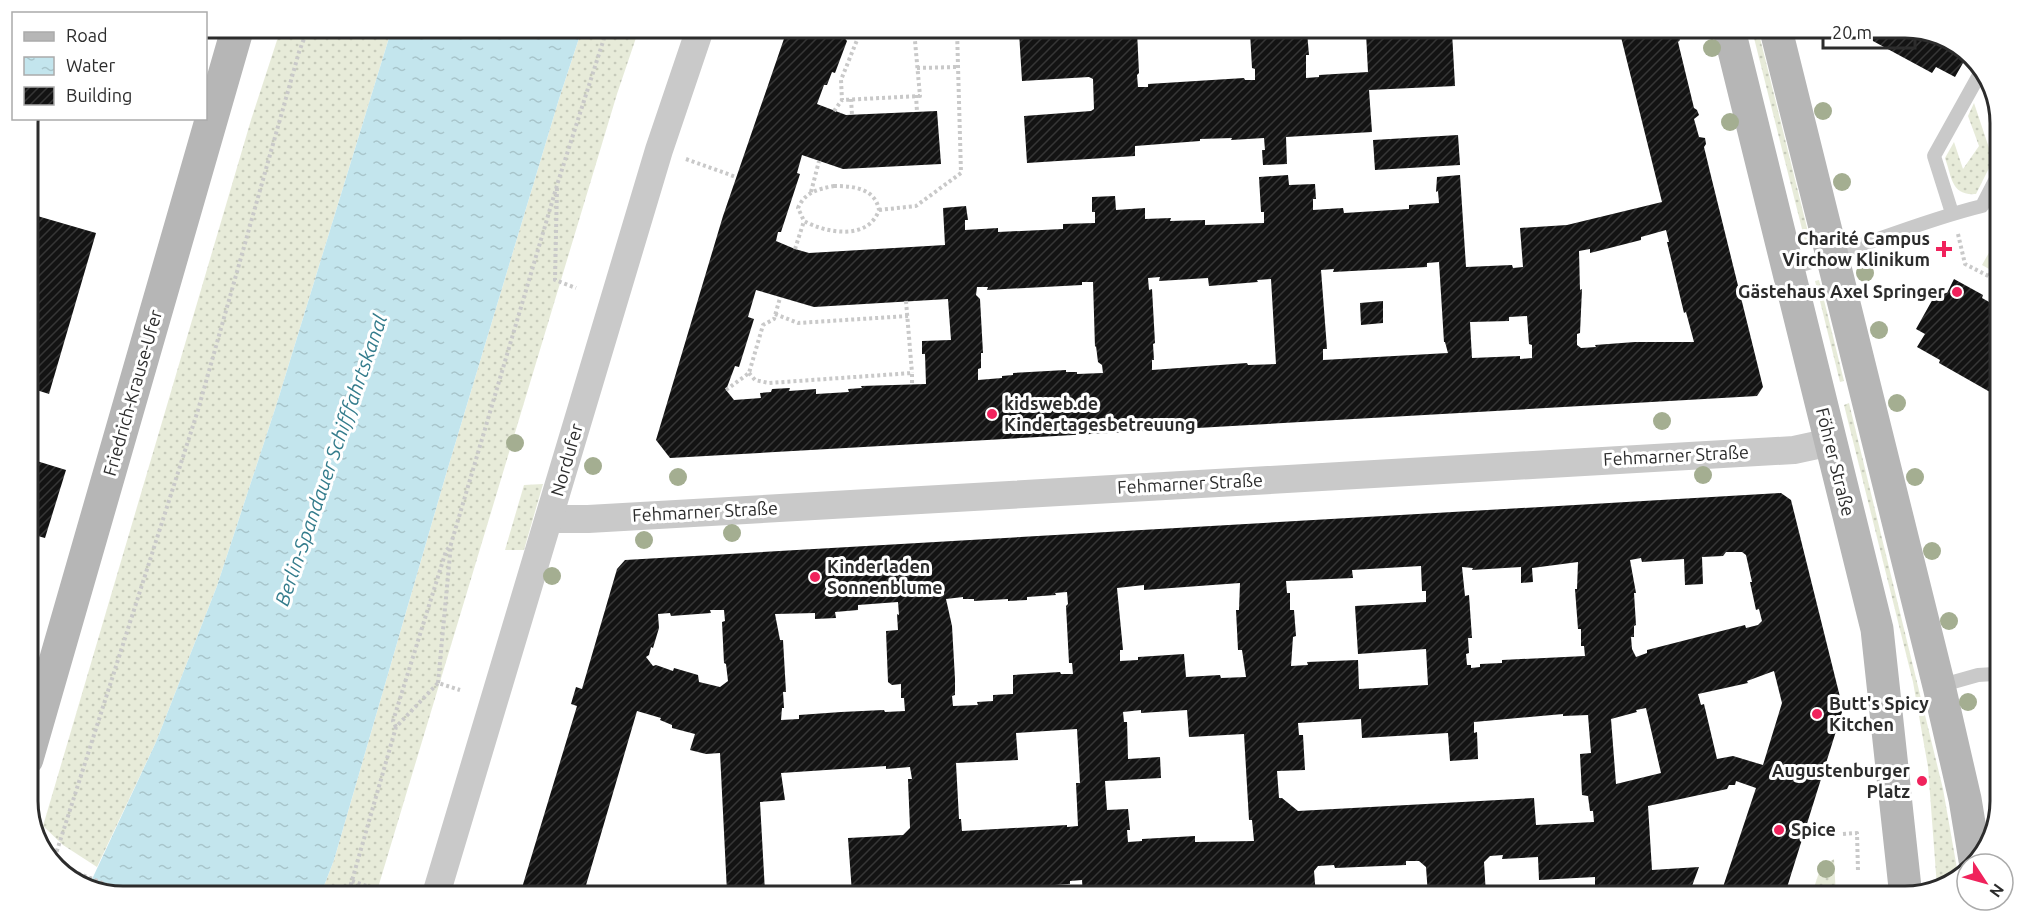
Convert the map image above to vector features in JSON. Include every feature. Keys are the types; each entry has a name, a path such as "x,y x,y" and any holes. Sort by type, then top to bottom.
{"main road":[{"name":"Friedrich-Krause-Ufer","path":"38,721 235,37"},
{"name":"Föhrer Straße","path":"1731,37 1877,629 1905,886"},
{"path":"1778,37 1939,686 1965,799 1973,851"}],"street":[{"name":"Nordufer","path":"439,886 659,150 696,37"},
{"name":"Fehmarner Straße","path":"549,519 588,519 1794,450 1831,442"}],"lane":[{"path":"1952,213 1934,156 1977,79"},
{"path":"1788,269 1832,257 1952,213 1982,206 1989,193"},
{"path":"1939,686 1978,675 1990,674"}],"path":[{"path":"55,853 198,410 305,37"},
{"path":"350,886 396,728 438,683 451,544 558,182 604,37"},
{"path":"834,111 842,100 841,80 858,37"},
{"path":"842,100 920,96 915,37"},
{"path":"879,210 916,206 962,173 957,37"},
{"path":"917,68 958,67"},
{"path":"916,96 917,112"},
{"path":"851,99 852,115"},
{"path":"659,150 736,177"},
{"path":"811,193 819,161"},
{"path":"558,182 555,280 576,288"},
{"path":"834,186 856,187 873,197 879,210 869,225 849,231 834,232 804,221 798,208 811,193 834,186"},
{"path":"1952,213 1965,264 1989,276"},
{"path":"795,249 804,221"},
{"path":"726,390 749,373 763,325 774,319 780,298"},
{"path":"906,301 912,385"},
{"path":"775,314 798,323 908,316"},
{"path":"749,373 755,380 769,383 912,373"},
{"path":"396,728 393,721 446,551 451,544"},
{"path":"438,683 460,690"},
{"path":"1843,834 1857,833 1858,871"},
{"path":"73,870 109,885"},
{"path":"352,881 366,886"}],"green space":[{"path":"278,37 389,37 277,403 217,586 156,742 97,867 63,845 43,826 251,120"},
{"path":"579,37 636,37 617,94 379,886 324,886 334,860 447,471"},
{"path":"1754,37 1760,37 1810,240 1805,241"},
{"path":"1974,103 1989,148 1989,168 1976,194 1968,194 1957,188 1951,178 1945,158 1954,142 1963,169 1979,146 1968,116"},
{"path":"1989,252 1989,269 1982,265"},
{"path":"1819,280 1844,381 1840,382 1815,281"},
{"path":"1849,403 1943,789 1955,857 1955,870 1936,880 1928,767 1913,682 1844,405"},
{"path":"543,484 524,550 505,550 524,485"},
{"path":"1834,859 1835,886 1815,886 1823,860 1829,862"}],"water":[{"name":"Berlin-Spandauer Schifffahrtskanal","path":"389,37 579,37 447,471 334,860 324,886 122,886 106,885 91,880 156,742 217,586 277,403"}],"building":[{"path":"785,37 844,37 847,41 835,73 832,72 827,85 824,85 817,104 846,115 937,111 941,164 843,169 802,155 797,173 800,174 776,241 795,249 809,253 945,245 943,208 966,206 968,220 965,220 965,230 998,228 998,232 1063,229 1063,224 1095,223 1092,197 1115,196 1116,210 1145,208 1145,219 1205,220 1205,225 1264,223 1259,177 1288,175 1289,185 1315,184 1316,199 1313,199 1313,210 1343,208 1344,213 1409,209 1409,205 1439,203 1438,191 1436,192 1437,177 1460,175 1466,267 1512,265 1513,268 1523,267 1520,228 1567,225 1662,202 1621,37 1679,37 1678,42 1694,108 1699,115 1694,119 1699,137 1705,138 1704,147 1763,387 1757,396 670,458 656,440 723,216","holes":["1666,230 1684,313 1686,312 1694,342 1635,342 1581,348 1577,345 1577,334 1580,333 1582,289 1580,290 1579,251 1590,249 1590,253 1641,240 1641,237","1439,262 1444,342 1448,353 1323,360 1323,349 1327,349 1321,270 1334,269 1333,272 1427,267 1427,263","1160,277 1159,281 1208,278 1209,286 1271,279 1276,364 1248,365 1247,363 1152,370 1153,344 1155,343 1152,289 1149,290 1148,278","1082,282 1093,282 1095,347 1103,373 1077,374 1077,372 1066,372 1066,370 1013,373 1013,375 1002,376 1002,378 978,380 978,369 981,368 981,353 983,353 980,299 976,295 977,287 988,287 987,290 1082,285","756,290 814,307 948,299 951,340 922,341 926,384 861,386 862,388 848,389 849,392 816,394 816,389 789,391 790,388 772,389 771,392 760,393 761,398 734,400 726,390 735,366 739,367 754,319 748,317","1527,316 1532,358 1520,359 1520,356 1472,358 1470,322 1509,321 1509,317"]},
{"path":"1019,37 1137,37 1138,87 1148,87 1148,84 1244,78 1255,80 1250,37 1307,37 1309,55 1306,55 1306,78 1368,72 1366,37 1452,37 1455,86 1369,90 1372,132 1286,137 1287,164 1263,165 1264,138 1200,139 1200,141 1135,146 1135,156 1027,163 1024,116 1091,111 1094,109 1093,79 1089,77 1022,81"},
{"path":"1866,37 1921,39 1937,44 1964,62 1955,77 1936,67 1932,73"},
{"path":"1458,135 1460,165 1375,170 1373,140"},
{"path":"38,216 96,233 49,394 38,390"},
{"path":"1954,279 1983,295 1982,298 1989,302 1989,392 1939,363 1940,360 1917,347 1925,334 1916,329 1939,288 1947,293"},
{"path":"1383,301 1383,323 1361,325 1360,303"},
{"path":"38,461 66,470 45,538 38,536"},
{"path":"1781,493 1791,500 1843,709 1787,886 1723,886 1756,788 1736,781 1735,785 1729,785 1727,789 1648,806 1652,870 1699,867 1692,886 1595,886 1595,877 1539,880 1538,857 1502,859 1503,855 1490,856 1484,862 1485,886 1427,886 1426,867 1419,861 1406,861 1406,865 1335,868 1334,865 1318,866 1314,871 1315,886 1082,886 1082,880 1070,881 1070,884 1039,886 851,886 848,838 903,835 910,828 908,779 912,779 910,767 886,769 886,766 781,773 785,800 760,802 765,886 727,886 720,753 706,754 690,750 695,734 672,728 672,725 660,720 661,718 637,711 586,886 523,886 577,706 571,704 576,687 582,689 617,569 625,560","holes":["1726,552 1742,552 1746,555 1756,610 1759,609 1762,621 1758,625 1746,628 1745,625 1647,650 1647,653 1636,657 1632,649 1631,637 1634,637 1634,626 1636,625 1634,593 1636,593 1630,560 1641,558 1642,562 1684,559 1685,585 1703,584 1702,557 1723,556","1578,562 1577,589 1575,589 1578,629 1581,629 1581,646 1584,646 1585,656 1502,660 1502,663 1480,664 1480,667 1471,668 1471,665 1467,665 1468,638 1472,638 1469,595 1465,596 1462,567 1473,568 1472,570 1521,567 1521,583 1533,582 1532,568","1421,566 1422,591 1426,591 1426,602 1355,606 1358,654 1426,649 1428,685 1359,689 1358,660 1307,662 1308,665 1291,666 1293,637 1296,636 1294,610 1290,610 1290,593 1287,593 1286,581 1353,578 1352,570","1240,583 1239,610 1236,610 1238,650 1242,650 1246,677 1221,678 1220,675 1186,677 1184,654 1138,657 1138,660 1120,661 1120,650 1123,650 1117,588 1144,585 1144,590","1067,592 1069,663 1072,663 1073,674 1061,674 1060,672 1013,675 1013,694 993,695 993,701 977,702 978,705 953,706 955,679 952,626 946,599 963,597 963,599 974,599 974,601 1008,599 1008,601 1056,595 1055,593","898,602 898,630 886,631 888,682 892,685 901,684 901,698 904,698 905,711 799,715 799,719 781,720 782,708 784,708 783,692 786,692 783,640 780,640 775,614 815,613 815,619 836,618 835,612 858,610 858,605","724,610 725,621 722,622 724,663 728,681 720,687 699,682 698,675 674,668 673,671 653,666 646,657 651,647 653,648 659,628 658,614 670,613 671,616","1774,671 1782,703 1763,765 1733,756 1717,759 1704,704 1701,705 1698,694 1748,683 1747,681","1646,708 1661,773 1616,784 1611,719 1637,712 1636,710","1187,710 1189,737 1244,734 1249,820 1252,820 1254,841 1195,842 1195,836 1128,842 1127,830 1130,830 1128,809 1107,810 1105,781 1161,778 1160,757 1128,759 1127,722 1124,722 1123,712","1563,714 1563,716 1588,715 1591,753 1580,754 1582,795 1588,796 1594,822 1536,825 1534,798 1298,811 1279,798 1277,771 1305,770 1303,735 1299,735 1298,723 1361,719 1362,738 1448,733 1450,761 1478,759 1477,732 1474,733 1474,722","1077,729 1080,783 1076,783 1078,826 962,831 961,819 959,819 956,763 1018,760 1016,733"]}],"place":[{"name":"Charité Campus Virchow Klinikum","path":"1944,249"},
{"name":"Gästehaus Axel Springer","path":"1957,292"},
{"name":"kidsweb.de Kindertagesbetreuung","path":"992,414"},
{"name":"Kinderladen Sonnenblume","path":"815,577"},
{"name":"Butt's Spicy Kitchen","path":"1817,714"},
{"name":"Augustenburger Platz","path":"1922,781"},
{"name":"Spice","path":"1779,830"}]}
